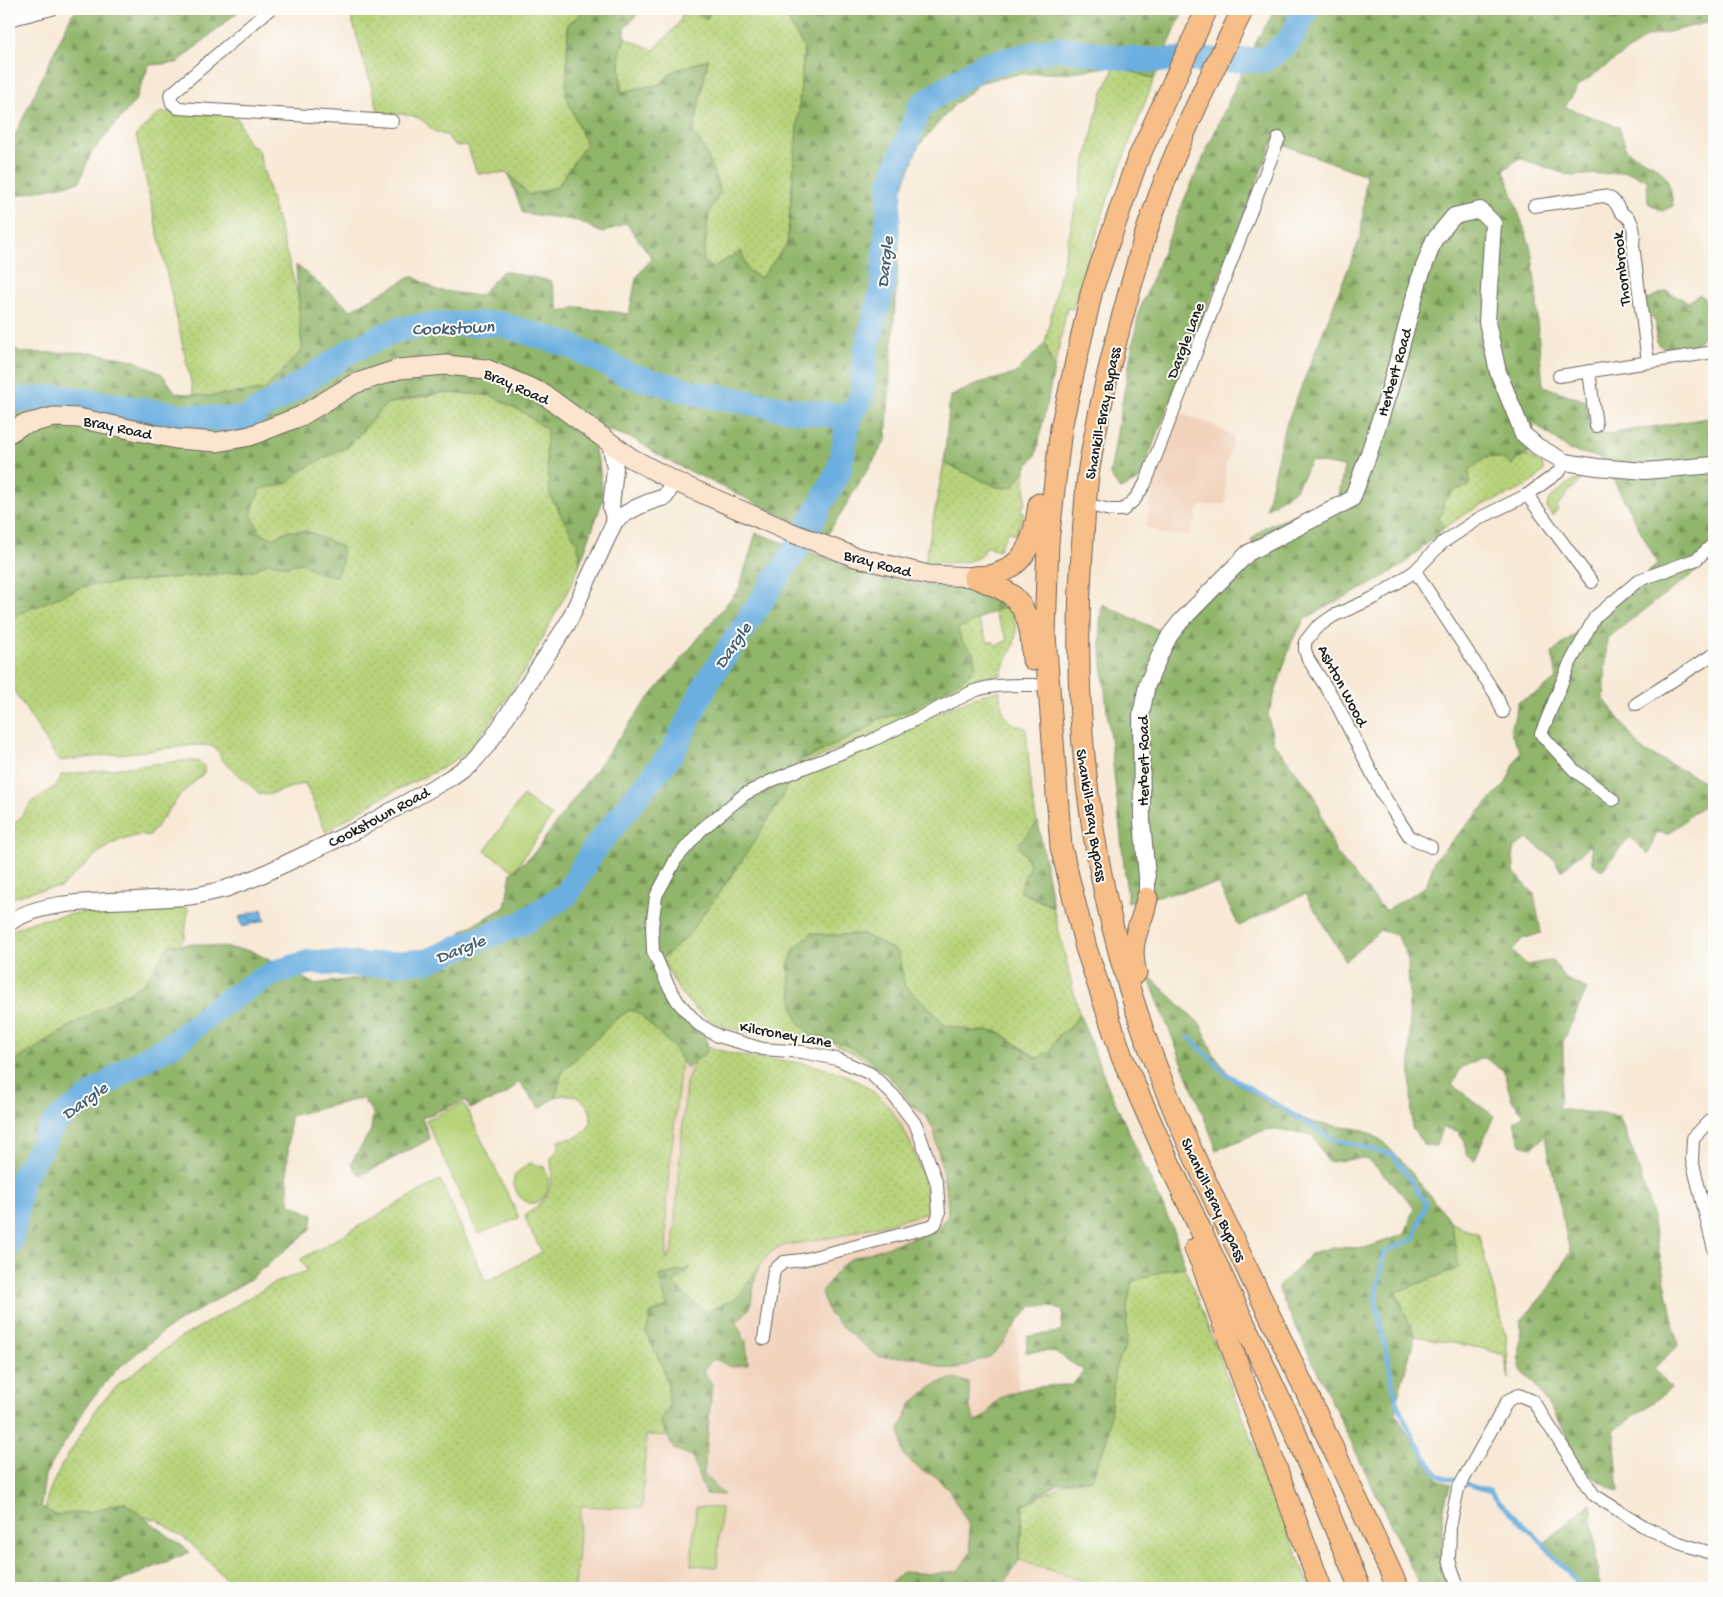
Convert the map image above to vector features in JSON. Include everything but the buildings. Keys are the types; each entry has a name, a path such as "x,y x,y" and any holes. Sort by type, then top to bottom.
{"highway":[{"name":"Shankill-Bray Bypass","path":"1207,9 1137,161 1092,290 1060,428 1048,542 1045,635 1060,847 1086,948 1122,1057 1166,1156 1295,1432 1360,1588"},
{"name":"Shankill-Bray Bypass","path":"1243,9 1189,123 1152,216 1122,316 1100,408 1088,472 1078,607 1080,722 1092,832 1103,885 1118,945 1147,1040 1173,1105 1220,1210 1398,1588"},
{"path":"974,577 993,576 1004,571 1015,564 1031,544 1036,528 1040,499 1060,428"},
{"path":"974,577 1006,591 1019,603 1026,616 1030,630 1038,728 1050,813 1060,847"},
{"path":"1078,624 1084,644 1090,749 1104,838 1115,891 1121,904 1128,907 1136,908 1142,906 1147,898"},
{"path":"1147,898 1134,936 1132,952 1134,967 1171,1077 1210,1166 1363,1491 1373,1534"},
{"path":"1122,1057 1175,1206 1202,1264 1321,1588"}],"main road":[{"name":"Bray Road","path":"9,434 22,426 54,417 78,418 176,438 217,442 250,436 301,416 354,384 400,370 446,365 486,369 542,392 631,458 674,481 818,544 855,557 928,575 974,577"}],"street":[{"path":"9,20 52,9"},
{"path":"270,9 170,95 172,103 178,108 392,122"},
{"name":"Dargle Lane","path":"1085,504 1110,510 1123,510 1134,500 1145,484 1279,138"},
{"name":"Thornbrook","path":"1534,206 1603,196 1610,197 1616,202 1621,212 1630,220 1633,226 1633,245 1648,362"},
{"name":"Herbert Road","path":"1147,898 1142,822 1141,715 1148,685 1156,664 1170,635 1181,621 1248,553 1352,499 1390,388 1419,280 1434,240 1454,216 1480,210 1493,223 1487,322 1498,372 1522,433 1537,446 1565,462 1620,470 1645,471 1714,465"},
{"path":"1559,376 1714,352"},
{"path":"1589,371 1596,426"},
{"path":"610,442 615,468 611,508 615,521 630,510 652,500 665,497 674,481"},
{"name":"Ashton Wood","path":"1431,847 1410,837 1382,793 1335,701 1314,670 1305,650 1305,642 1316,628 1333,616 1376,597 1415,571 1442,543 1480,518 1527,495 1560,471 1565,462"},
{"path":"1527,495 1592,582"},
{"name":"Cookstown Road","path":"9,923 15,918 43,908 75,902 186,897 225,889 359,829 450,778 473,762 490,742 558,639 568,623 615,521"},
{"path":"1613,800 1574,770 1541,734 1569,664 1595,617 1639,580 1697,559 1714,544"},
{"path":"1415,571 1496,695 1503,712"},
{"path":"1636,704 1714,654"},
{"name":"Kilcroney Lane","path":"764,1339 774,1270 784,1262 802,1260 926,1228 935,1224 939,1214 937,1184 916,1125 893,1095 870,1074 837,1059 802,1052 763,1049 718,1036 698,1024 678,1002 667,984 653,950 652,927 656,896 676,859 701,830 745,794 791,773 871,741 974,691 994,686 1035,685"},
{"path":"1714,1116 1692,1138 1692,1160 1714,1250"},
{"path":"1458,1588 1449,1560 1450,1528 1458,1489 1478,1450 1508,1400 1519,1395 1533,1401 1594,1496 1645,1527 1679,1543 1714,1554"}],"shaded area":[{"path":"1177,412 1208,423 1234,436 1225,469 1226,504 1200,506 1189,536 1163,534 1146,527 1157,464"},
{"path":"675,1055 867,1096 1010,1086 1022,1531 1019,1560 1104,1588 466,1588"}],"green space":[{"path":"83,9 241,9 177,63 149,65 135,101 91,153 79,182 9,197 9,148 72,14"},
{"path":"349,9 587,9 568,24 566,95 586,144 557,187 529,195 508,173 477,173 467,145 459,146 453,144 447,135 432,130 421,119 407,115 379,113"},
{"path":"587,9 642,9 625,28 625,38 620,54 621,92 660,84 674,71 708,59 693,133 706,151 720,192 709,212 703,261 712,268 741,251 748,271 761,278 787,244 804,48 781,9 1184,9 1154,79 1115,66 1064,73 1019,74 982,82 955,104 919,145 898,199 899,245 886,440 826,537 665,459 634,439 583,422 599,463 603,500 579,566 580,555 577,543 550,496 546,453 547,430 524,413 490,395 442,393 386,404 348,446 302,470 286,484 260,489 251,514 261,534 274,538 287,531 307,531 342,547 342,563 336,576 319,573 302,563 286,566 268,563 252,571 85,586 9,618 9,346 12,346 21,353 88,352 133,360 162,374 176,393 208,396 264,390 302,350 296,265 351,310 412,276 437,290 479,296 503,271 551,281 560,312 578,307 629,314 636,278 652,258 626,223 602,233 579,221 523,213 508,173 529,195 557,187 586,144 566,96 568,24"},
{"path":"688,9 693,9 706,20 711,9 781,9 804,48 787,244 761,278 748,271 712,268 703,261 709,212 720,192 706,151 693,133 708,60 674,71 660,84 621,92 620,54 625,38 654,50 679,23 683,13"},
{"path":"693,9 711,9 706,20"},
{"path":"1276,9 1714,9 1714,21 1647,37 1579,85 1565,107 1619,127 1627,151 1655,166 1665,176 1669,184 1673,206 1662,211 1648,203 1647,180 1628,172 1571,176 1519,158 1504,170 1531,249 1537,297 1537,321 1543,386 1586,401 1591,433 1608,434 1714,417 1714,558 1607,638 1604,699 1642,750 1714,786 1714,805 1711,803 1694,812 1669,834 1657,832 1648,855 1630,837 1602,870 1592,863 1591,844 1561,871 1554,859 1528,839 1513,848 1514,872 1534,894 1541,933 1522,939 1512,951 1527,965 1553,960 1564,978 1587,989 1563,1042 1563,1070 1558,1109 1619,1116 1636,1160 1650,1207 1678,1346 1654,1368 1671,1389 1614,1430 1619,1493 1582,1470 1561,1424 1536,1386 1519,1368 1521,1321 1551,1286 1570,1252 1545,1136 1532,1148 1521,1144 1514,1122 1524,1115 1512,1100 1503,1070 1483,1057 1461,1068 1452,1085 1494,1116 1474,1161 1466,1153 1465,1141 1458,1131 1442,1127 1436,1146 1424,1145 1412,1128 1408,960 1398,936 1380,930 1346,961 1305,894 1239,926 1218,884 1128,902 1101,654 1100,625 1102,604 1165,633 1257,554 1251,540 1263,528 1339,496 1344,467 1311,461 1296,489 1266,509 1283,433 1361,236 1366,175 1273,141 1139,480 1120,489 1110,475 1139,311 1185,198 1254,45","holes":["1535,424 1569,450 1602,458 1658,564 1552,653 1557,678 1539,692 1518,702 1511,732 1520,751 1506,783 1435,859 1426,886 1385,911 1336,853 1314,795 1273,742 1268,714 1292,641 1305,619 1368,586 1403,565 1444,528 1438,517 1443,513 1443,502 1455,490 1469,486 1469,470 1488,456 1503,459 1512,465 1517,458 1530,453 1529,440"]},
{"path":"1115,66 1154,79 1107,201 1073,309 1067,308 1054,370 1045,343 1097,111"},
{"path":"159,113 232,115 238,119 247,142 258,150 312,346 269,398 196,405 136,135"},
{"path":"1667,291 1688,302 1700,294 1714,311 1714,332 1701,338 1694,346 1663,348 1656,342 1656,323 1648,313 1646,300"},
{"path":"1045,343 1054,370 1036,454 1013,487 995,486 944,463 950,397 979,383 1015,374"},
{"path":"442,393 490,395 552,425 580,555 579,566 574,579 529,663 469,751 444,767 379,799 326,832 305,783 267,795 260,794 221,759 220,754 213,747 206,745 59,761 9,683 9,606 244,490 348,447 386,404"},
{"path":"1488,456 1503,459 1512,465 1517,458 1529,456 1542,464 1544,470 1531,483 1477,507 1444,528 1438,517 1443,513 1443,502 1455,490 1469,486 1469,470"},
{"path":"944,463 1001,487 1006,487 1013,483 1026,468 1025,505 1023,505 1021,511 1024,512 1016,535 1008,532 998,551 988,546 980,556 969,561 954,563 925,562"},
{"path":"1582,479 1564,496 1565,498 1556,506 1558,509 1552,516 1547,508 1548,500 1570,482"},
{"path":"756,533 866,572 909,583 970,589 991,595 1006,606 958,629 962,641 973,652 976,666 966,677 908,711 879,719 864,731 798,762 782,798 735,871 689,934 662,959 675,1004 707,1038 707,1052 686,1068 674,1048 636,1011 630,1010 615,1020 562,1072 556,1097 540,1108 519,1082 507,1094 470,1109 466,1100 422,1118 430,1139 360,1176 351,1163 371,1130 373,1113 362,1098 290,1116 287,1169 289,1203 313,1215 311,1229 250,1279 164,1331 116,1370 90,1401 45,1475 41,1506 55,1515 89,1512 124,1502 190,1552 105,1588 9,1588 9,1065 67,1028 144,983 169,945 198,944 252,951 314,984 453,966 462,931 505,907 511,873 534,853 641,708 739,589"},
{"path":"1006,606 1013,618 1016,637 1001,675 971,682 883,730 795,768 798,762 864,731 879,719 908,711 973,652 962,641 957,629 977,619 989,643 993,641 996,646 1008,640 993,612"},
{"path":"1000,690 1001,703 1005,715 1013,723 1026,728 1031,789 1041,847 1021,892 1053,907 1079,1013 1073,1025 1059,1035 1051,1050 1038,1059 998,1031 939,1132 899,1083 861,1057 833,1043 790,1035 749,1033 717,1025 694,1008 678,989 662,959 789,779 977,696"},
{"path":"189,760 199,762 204,766 204,773 180,795 150,835 135,836 116,842 98,853 61,887 33,891 9,899 9,831 34,800 56,786 61,775"},
{"path":"523,796 552,816 514,871 485,851"},
{"path":"1038,822 1053,907 1019,891 1030,865 1018,844"},
{"path":"188,908 185,937 130,1014 9,1075 9,932 27,924 71,914 96,911"},
{"path":"811,933 828,935 863,934 898,952 905,986 929,1007 945,1025 975,1031 998,1031 1037,1059 1051,1050 1059,1035 1073,1025 1079,1013 1109,1089 1175,1233 1185,1267 1163,1271 1132,1282 1127,1306 1127,1342 1115,1369 1108,1436 1092,1479 1059,1483 1023,1506 1019,1560 1002,1588 887,1588 902,1572 933,1574 958,1571 971,1551 968,1523 948,1488 933,1475 922,1471 904,1456 900,1430 911,1404 936,1384 955,1378 969,1383 970,1409 975,1422 987,1414 1003,1396 1032,1388 1072,1385 1084,1371 1054,1351 1026,1352 1028,1336 1061,1332 1063,1311 1051,1306 1032,1306 991,1356 957,1369 941,1368 916,1357 879,1357 830,1315 821,1294 834,1275 848,1260 933,1231 948,1216 947,1195 934,1130 926,1116 910,1104 898,1086 867,1056 843,1044 810,1035 797,1020 793,1005 788,965 795,948"},
{"path":"1147,974 1201,1025 1214,1055 1234,1081 1269,1104 1314,1123 1364,1130 1381,1140 1401,1160 1451,1222 1459,1268 1396,1292 1415,1336 1397,1399 1396,1413 1436,1478 1451,1485 1442,1523 1442,1549 1447,1588 1421,1588 1278,1287 1312,1253 1333,1247 1365,1248 1405,1234 1414,1207 1379,1169 1365,1158 1328,1162 1312,1135 1267,1129 1217,1150"},
{"path":"633,1005 682,1052 666,1202 667,1260 673,1248 686,1083 701,1043 739,1055 802,1063 841,1073 858,1081 873,1092 887,1105 910,1143 920,1167 927,1210 924,1214 835,1237 777,1248 770,1253 757,1270 744,1299 707,1317 670,1436 646,1435 642,1508 581,1506 575,1588 230,1588 233,1586 188,1541 158,1520 130,1514 45,1518 46,1502 60,1468 99,1405 120,1383 179,1339 272,1284 307,1271 301,1259 440,1180 486,1282 542,1252 529,1228 525,1216 540,1203 548,1192 551,1185 551,1158 559,1148 559,1140 578,1136 586,1130 590,1123 591,1115 583,1101 566,1095 556,1097 561,1069"},
{"path":"464,1103 519,1218 478,1234 426,1120"},
{"path":"530,1163 544,1167 548,1183 544,1197 534,1203 527,1202 520,1197 513,1183 515,1174"},
{"path":"1451,1222 1466,1230 1478,1233 1506,1335 1509,1379 1504,1355 1480,1348 1415,1336 1396,1292 1458,1268"},
{"path":"1182,1261 1310,1588 1104,1588 1019,1560 1023,1506 1080,1475 1111,1274"},
{"path":"691,1268 673,1284 706,1312 737,1298 757,1270 750,1308 736,1323 746,1342 748,1364 732,1367 714,1359 703,1370 712,1384 704,1475 724,1495 705,1494 692,1456 674,1449 660,1422 669,1408 668,1386 663,1368 646,1333 651,1313 667,1307 659,1276"},
{"path":"1591,1503 1599,1586 1601,1588 1580,1588 1542,1545"},
{"path":"696,1507 721,1508 717,1567 691,1565"}],"water":[{"path":"262,909 265,920 243,927 239,917"}],"waterway":[{"name":"Dargle","path":"9,1244 14,1228 20,1182 55,1122 126,1070 176,1042 215,1009 247,988 276,972 310,962 368,965 428,961 523,923 567,894 594,849 672,753 707,682 800,543 840,468 849,417 862,396 865,354 882,290 891,182 921,105 982,66 1058,48 1138,60 1265,60 1289,41 1307,9"},
{"name":"Cookstown","path":"9,402 60,397 184,416 242,420 280,398 350,351 399,329 440,324 500,324 569,345 629,375 700,394 799,411 849,417"},
{"path":"1189,1037 1225,1073 1333,1139 1393,1155 1426,1203 1414,1239 1385,1251 1375,1299 1397,1403 1414,1439 1438,1475 1490,1491 1502,1505 1541,1541 1581,1588"}]}
